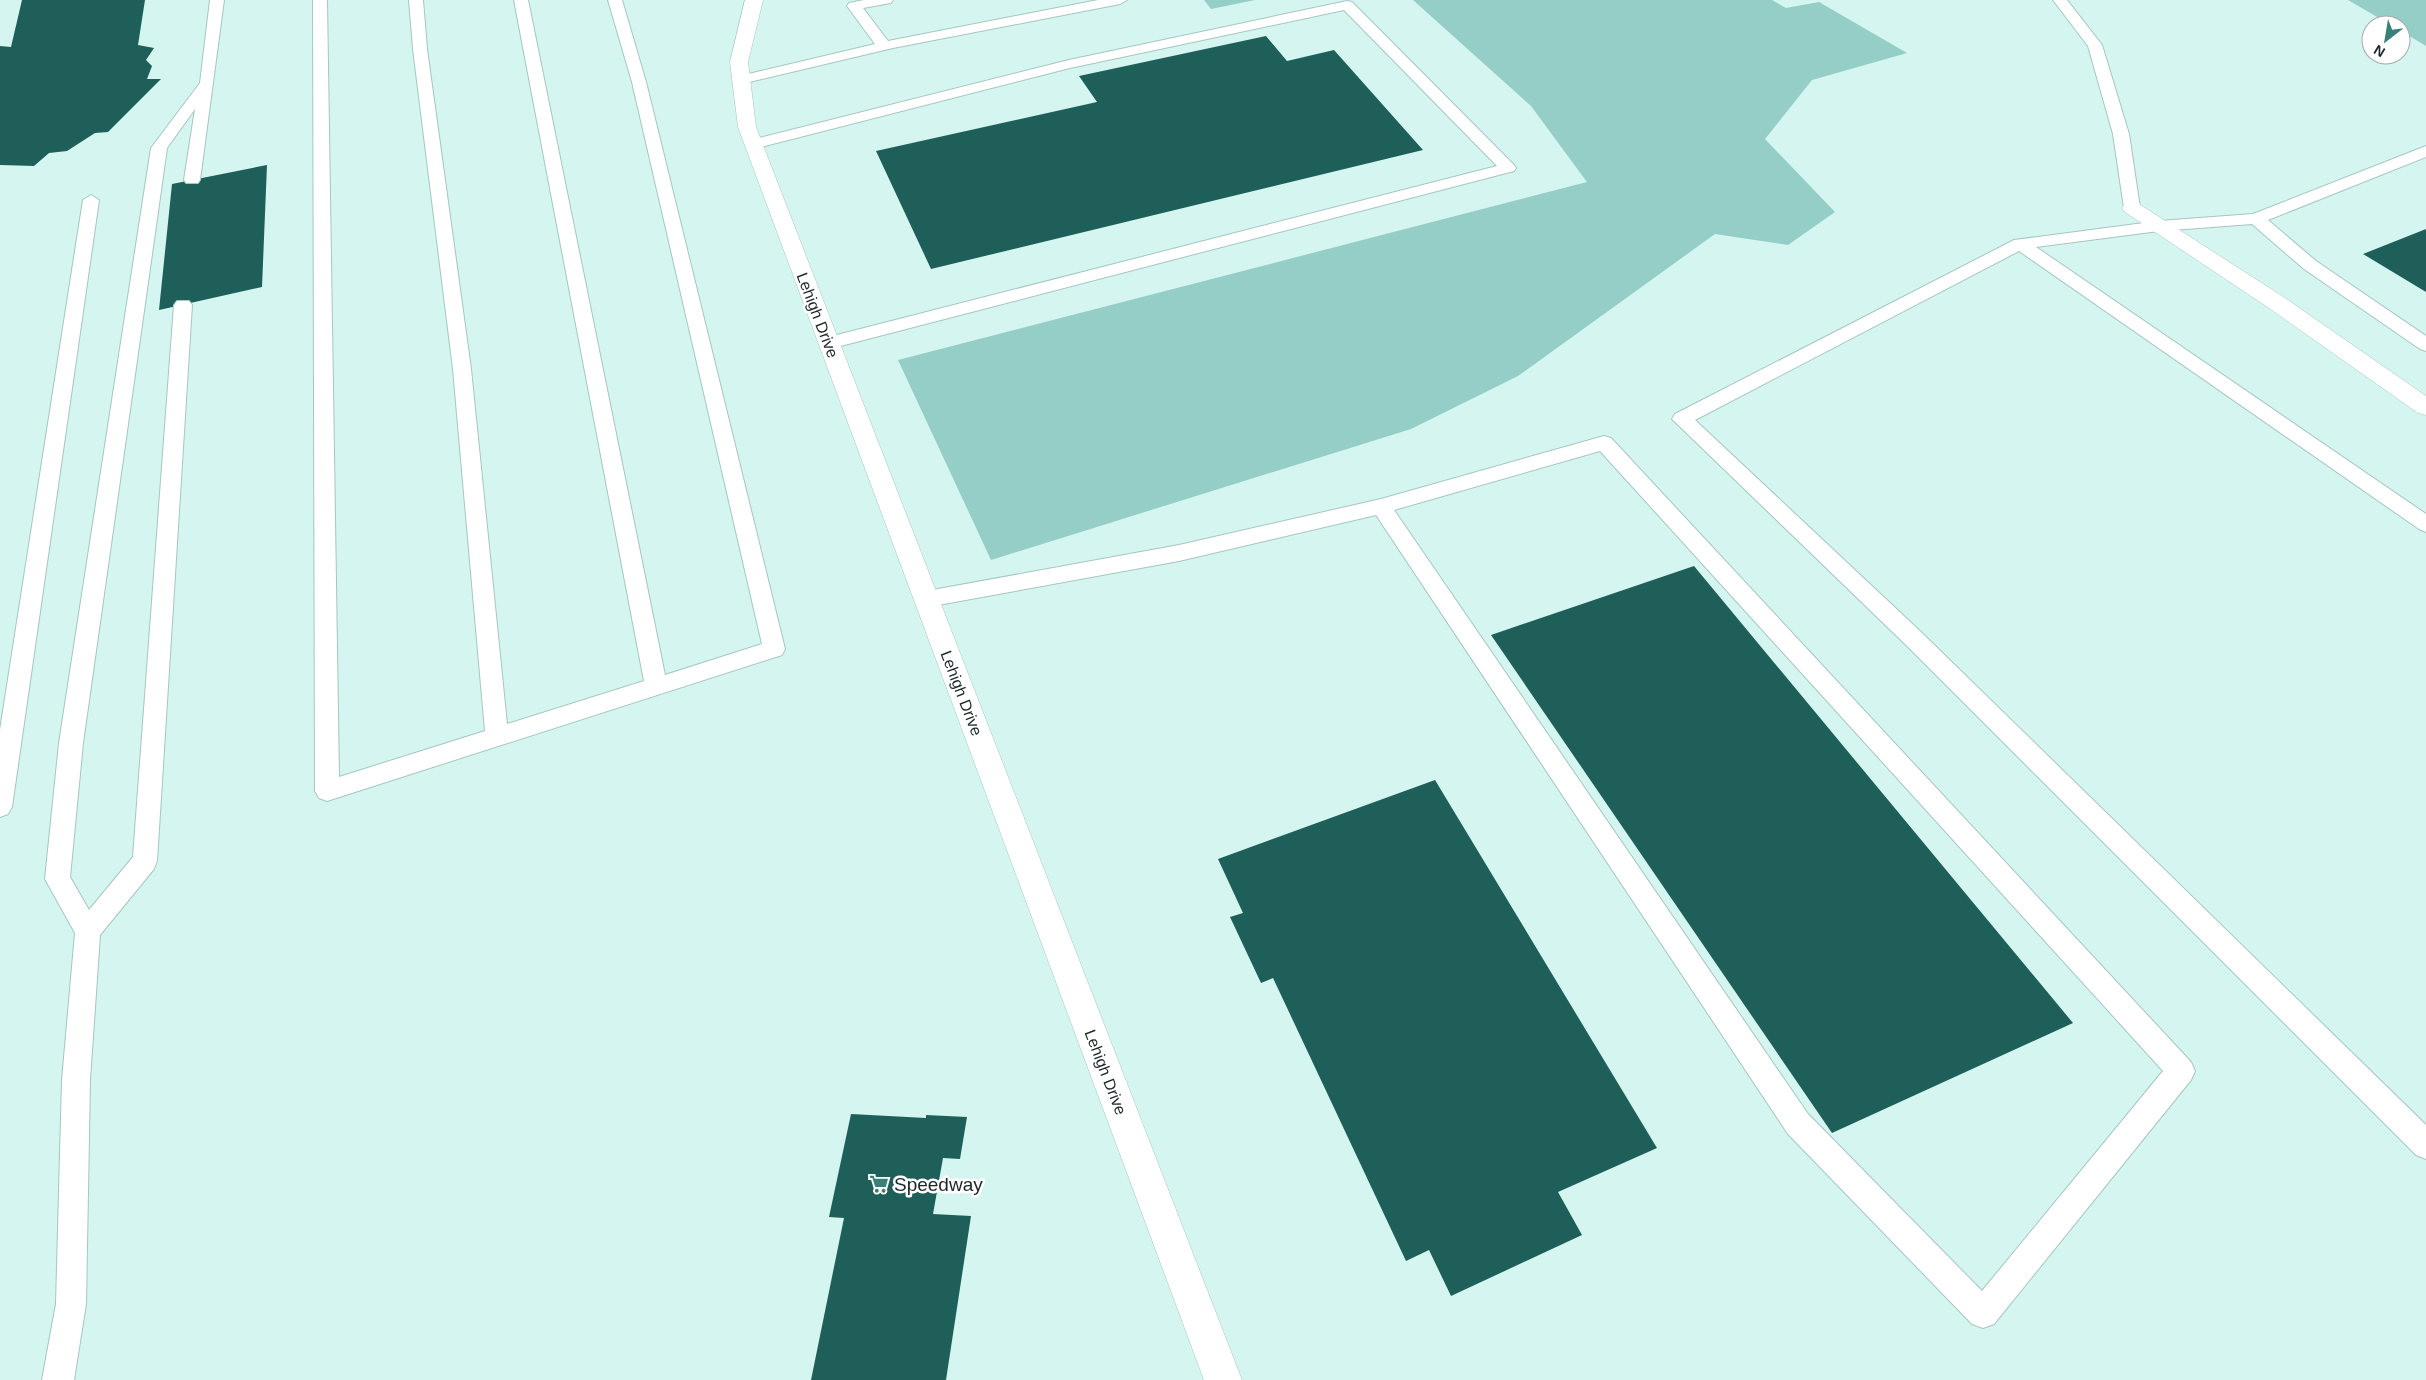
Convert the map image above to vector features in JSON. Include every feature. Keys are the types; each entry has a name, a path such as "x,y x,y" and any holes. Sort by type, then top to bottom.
{"street":[{"name":"Lehigh Drive","path":"754,0 739,62 747,126 1223,1380"},
{"path":"2132,208 2278,303 2426,407"}],"lane":[{"path":"192,180 207,83 217,0"},
{"path":"320,0 327,790 774,649 641,92 615,0"},
{"path":"416,0 420,50 462,369 497,737"},
{"path":"521,0 656,686"},
{"path":"884,46 854,6 886,0"},
{"path":"741,80 884,46 1120,0"},
{"path":"2060,0 2095,45 2121,134 2132,208"},
{"path":"754,144 1069,64 1346,6 1508,168 829,343"},
{"path":"88,931 57,879 71,743 159,148 207,83"},
{"path":"2426,151 2256,219 2160,226 2020,244 1682,419 1913,638 2426,1145"},
{"path":"0,807 91,200"},
{"path":"2256,219 2310,265 2426,345"},
{"path":"2020,244 2426,524"},
{"path":"58,1380 71,1304 76,1080 88,931 145,861 183,305"},
{"path":"927,600 1179,553 1381,506 1604,443 2181,1071 1983,1313 1798,1124 1381,506"}],"shaded area":[{"path":"1204,0 1255,0 1211,9"},
{"path":"1413,0 1772,0 1786,8 1819,2 1907,53 1812,80 1765,139 1835,212 1788,245 1715,234 1518,376 1411,429 991,560 898,360 1587,182 1531,106"},
{"path":"2348,0 2426,0 2426,46 2411,37 2411,15 2374,15"}],"building":[{"path":"22,0 145,0 138,45 154,48 146,60 152,66 147,79 161,79 108,132 95,133 67,151 49,153 34,166 0,165 0,46 11,47"},
{"path":"1266,36 1287,61 1334,50 1423,150 931,269 876,151 1097,102 1079,76"},
{"path":"267,165 262,287 159,310 172,184"},
{"path":"2426,229 2426,292 2363,254"},
{"path":"1694,566 2073,1023 1832,1133 1491,635"},
{"path":"1435,780 1657,1148 1558,1192 1582,1235 1451,1296 1429,1250 1406,1261 1273,978 1261,983 1230,917 1243,913 1218,859"},
{"path":"851,1114 926,1118 926,1115 967,1117 960,1159 943,1158 933,1214 971,1216 946,1380 811,1380 844,1218 829,1217"}],"place":[{"name":"Speedway","path":"879,1184"}]}
